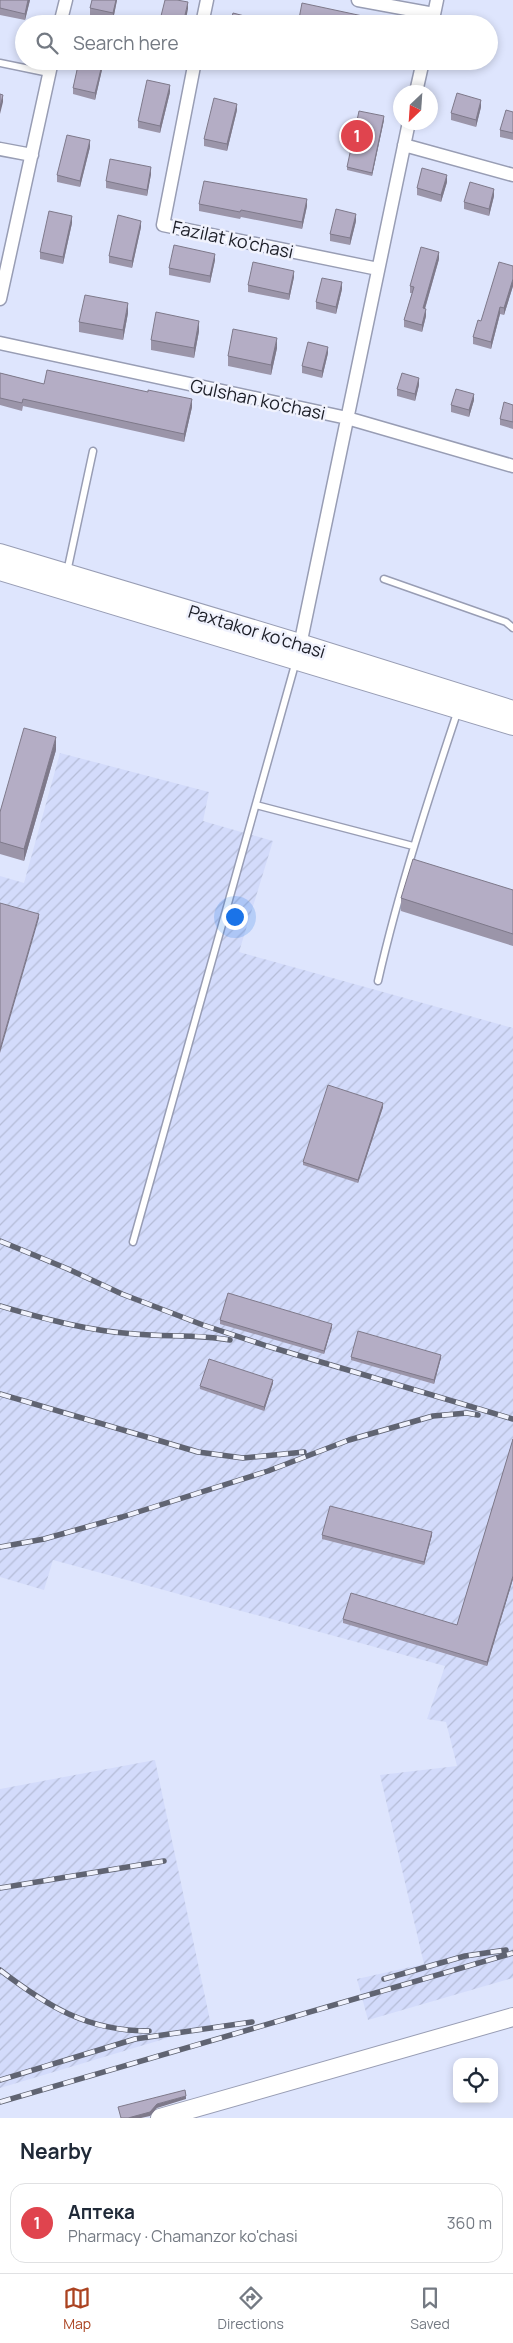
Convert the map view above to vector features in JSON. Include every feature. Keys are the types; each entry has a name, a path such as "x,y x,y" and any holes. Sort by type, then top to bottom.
{"main road":[{"name":"Paxtakor ko'chasi","path":"0,553 298,651 513,726"},
{"name":"Paxtakor ko'chasi","path":"0,571 513,710"},
{"path":"160,2118 513,2017"}],"street":[{"path":"62,15 66,0"},
{"path":"204,15 207,0"},
{"path":"358,0 417,15"},
{"path":"434,15 437,0"},
{"path":"0,299 5,252 32,155 50,70"},
{"name":"Fazilat ko'chasi","path":"193,70 163,225 378,269"},
{"path":"418,85 421,70"},
{"path":"298,651 407,130"},
{"path":"404,145 513,175"},
{"path":"0,149 32,155"},
{"name":"Gulshan ko'chasi","path":"0,343 347,418 513,466"}],"lane":[{"path":"0,63 15,64"},
{"path":"66,574 92,451"},
{"path":"384,579 506,622 513,628"},
{"path":"133,1242 298,651"},
{"path":"378,981 391,924 413,846 458,708"},
{"path":"256,805 413,846"}],"shaded area":[{"path":"60,753 209,792 203,821 273,841 239,952 513,1028 513,1978 368,2020 357,1979 424,1964 380,1775 457,1766 446,1722 427,1719 445,1666 53,1560 44,1590 0,1577 0,876 24,883"},
{"path":"155,1760 211,2025 0,2088 0,1789"}],"building":[{"path":"0,0 28,0 25,14 0,8"},
{"path":"92,0 116,0 113,13 90,8"},
{"path":"165,0 188,2 185,15 161,15"},
{"path":"302,3 358,15 300,15"},
{"path":"77,70 101,70 95,93 73,88"},
{"path":"147,80 170,85 160,126 138,121"},
{"path":"457,93 481,100 476,120 451,113"},
{"path":"0,94 3,95 0,107"},
{"path":"214,98 237,104 227,144 204,139"},
{"path":"506,110 513,112 513,133 500,130"},
{"path":"359,111 384,116 372,173 347,167"},
{"path":"67,135 90,140 80,181 57,175"},
{"path":"110,159 151,167 147,190 106,181"},
{"path":"422,168 447,175 441,195 417,188"},
{"path":"204,181 307,199 302,222 199,204"},
{"path":"470,182 494,189 489,209 464,202"},
{"path":"336,209 356,214 350,238 330,234"},
{"path":"49,211 72,216 63,257 40,252"},
{"path":"118,215 141,221 132,261 109,256"},
{"path":"174,245 215,254 210,276 169,268"},
{"path":"421,247 439,252 423,308 426,309 422,325 404,320 414,287 410,286"},
{"path":"253,262 294,271 289,294 248,285"},
{"path":"499,262 513,266 513,279 504,308 500,307 491,342 473,337 478,320 481,321"},
{"path":"322,278 342,282 336,307 316,302"},
{"path":"85,295 128,303 123,330 79,322"},
{"path":"156,312 199,321 194,348 151,340"},
{"path":"233,329 277,338 271,365 228,356"},
{"path":"308,342 328,347 322,371 302,366"},
{"path":"47,370 148,392 148,390 192,399 184,434 23,399 22,403 0,398 0,373 44,384"},
{"path":"402,373 419,378 415,394 397,389"},
{"path":"456,389 474,394 469,410 451,405"},
{"path":"504,402 513,405 513,422 500,419"},
{"path":"24,728 56,737 24,849 0,842 0,812"},
{"path":"413,859 513,890 513,934 401,898"},
{"path":"0,903 39,914 0,1049"},
{"path":"328,1085 383,1103 358,1180 303,1162"},
{"path":"228,1293 332,1324 324,1351 220,1320"},
{"path":"358,1331 441,1355 434,1380 351,1357"},
{"path":"209,1359 273,1380 264,1407 200,1386"},
{"path":"513,1439 513,1576 487,1662 343,1619 351,1593 457,1625"},
{"path":"330,1506 432,1532 424,1562 322,1535"},
{"path":"185,2090 186,2096 157,2104 150,2112 121,2118 118,2107"}],"railway":[{"path":"0,1241 122,1294 203,1325 267,1346 513,1419"},
{"path":"0,1306 50,1320 101,1330 230,1340"},
{"path":"0,1394 198,1452 243,1458 304,1452"},
{"path":"0,1547 44,1539 122,1517 268,1471 349,1440 433,1416 467,1413 478,1415"},
{"path":"0,1888 164,1861"},
{"path":"384,1979 465,1956 506,1950"},
{"path":"0,2102 513,1953"},
{"path":"0,1970 34,1995 69,2014 106,2027 149,2031"},
{"path":"0,2080 135,2039 252,2022"}],"place":[{"name":"Аптека","path":"357,136"}]}
